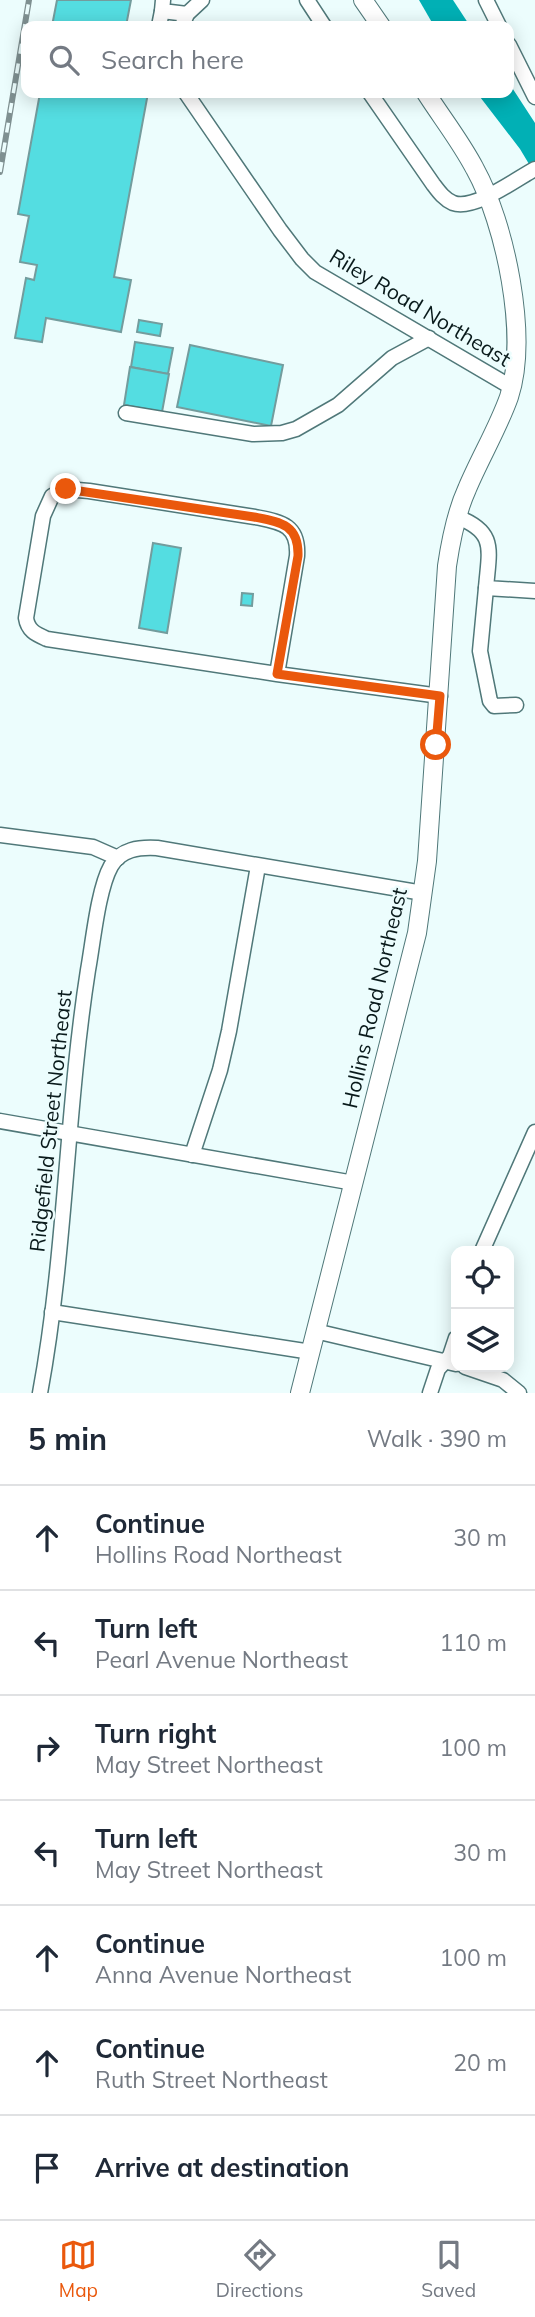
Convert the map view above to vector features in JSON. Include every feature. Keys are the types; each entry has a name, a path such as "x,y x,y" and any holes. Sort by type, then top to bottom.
{"main road":[{"path":"363,0 378,21"},
{"name":"Hollins Road Northeast","path":"300,1393 417,933 423,894 440,696 447,566 457,517 466,490 501,417 511,387 516,345 514,310 503,247 488,196 462,147 429,98"}],"street":[{"path":"162,5 185,20 202,0"},
{"path":"307,0 321,21"},
{"path":"486,0 496,21"},
{"path":"514,55 535,97"},
{"name":"Riley Road Northeast","path":"189,98 302,259 331,282 511,387"},
{"path":"373,98 442,197 461,205 469,204 535,169"},
{"path":"126,413 253,434 282,433 318,418 338,405 392,358 429,338"},
{"path":"277,674 298,556 297,541 281,522 66,489 58,491 48,502 43,516 27,624 36,634 47,639 277,674 440,696"},
{"path":"457,517 476,524 485,535 489,556 480,650 490,702 494,706 516,705"},
{"path":"486,588 535,591"},
{"path":"0,835 93,847 118,858 134,849 144,848 423,894"},
{"name":"Ridgefield Street Northeast","path":"40,1393 52,1312 77,1041 107,874 118,858"},
{"path":"192,1155 210,1104 229,1031 258,866"},
{"path":"0,1121 354,1183"},
{"path":"484,1246 535,1132"},
{"path":"52,1312 311,1352"},
{"path":"316,1331 451,1363"},
{"path":"430,1393 438,1369 451,1363"},
{"path":"480,1372 503,1380 519,1393"}],"water":[{"path":"419,0 453,0 467,21 431,21"},
{"path":"514,91 535,123 535,174 520,149 481,98 514,98"}],"building":[{"path":"57,0 131,0 127,21 53,21"},
{"path":"39,98 147,98 114,277 131,280 121,332 46,318 42,342 15,338 26,278 34,280 37,265 20,262 29,216 18,214"},
{"path":"139,320 162,324 160,336 137,332"},
{"path":"135,342 173,348 168,374 131,367"},
{"path":"190,345 283,365 271,426 177,407"},
{"path":"130,367 169,374 162,412 124,405"},
{"path":"153,543 181,548 167,633 139,628"},
{"path":"242,593 253,594 252,606 241,605"}],"railway":[{"path":"25,21 29,0"},
{"path":"0,172 21,47"}],"route":[{"path":"66,489 281,522 288,527 297,541 298,556 277,674 440,696 436,745"}]}
